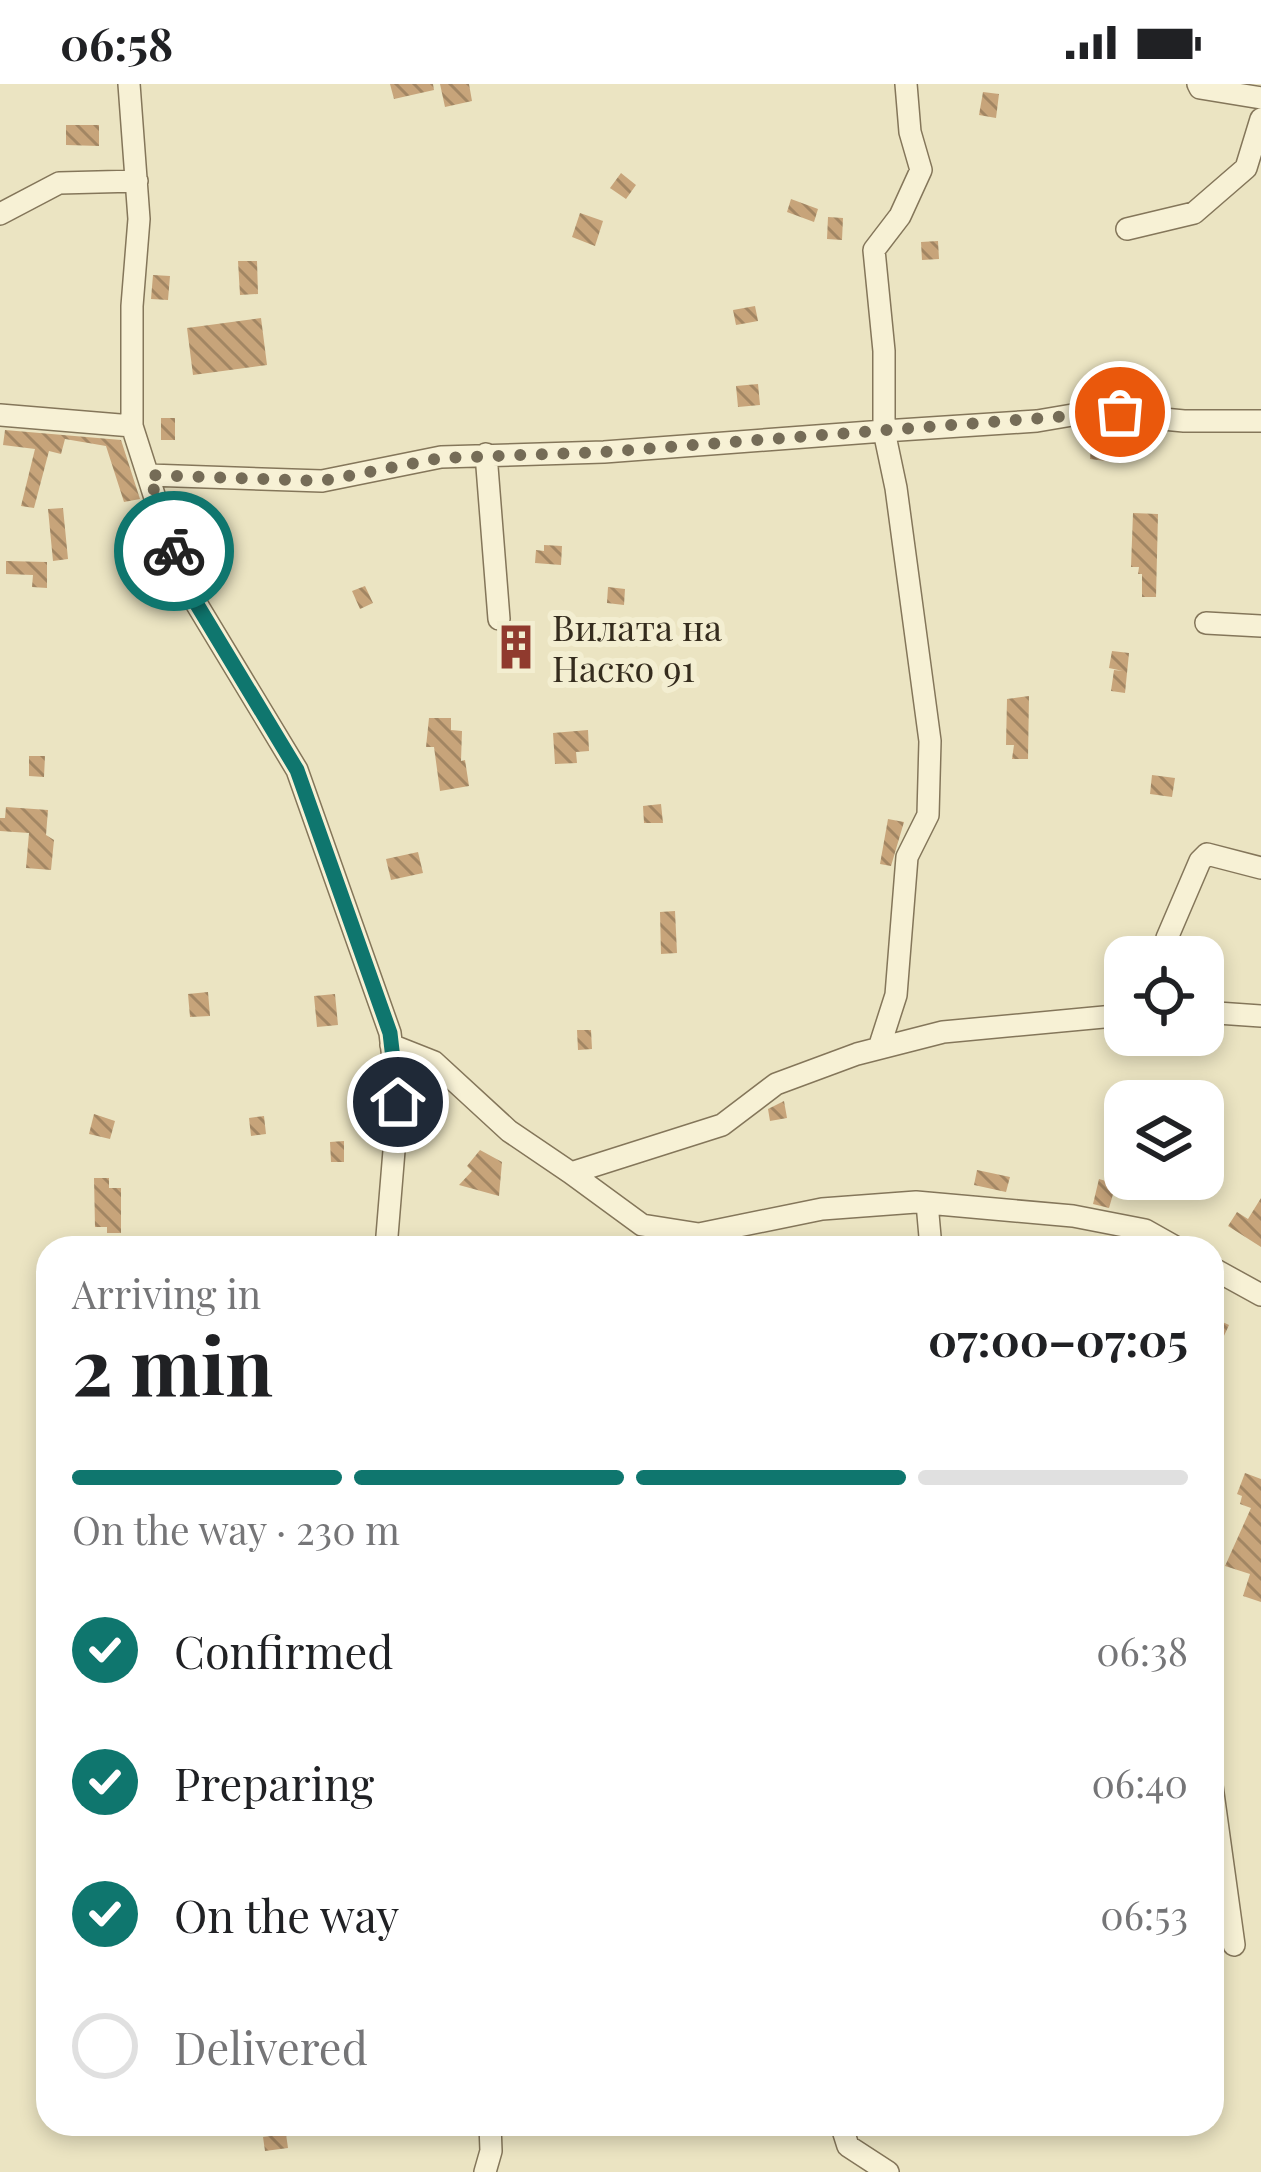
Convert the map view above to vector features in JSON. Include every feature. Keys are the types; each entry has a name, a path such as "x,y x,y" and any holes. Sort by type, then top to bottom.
{"street":[{"path":"129,84 139,219 132,306 133,426 190,593 297,770 392,1045 398,1102 387,1236"},
{"path":"879,1048 896,994 908,857 928,815 930,741 884,431 884,352 874,250 900,216 921,170 910,132 906,84"},
{"path":"1198,84 1261,98"},
{"path":"1126,229 1194,213 1254,174 1261,118"},
{"path":"0,214 58,183 136,181"},
{"path":"149,475 322,481 441,458 604,452 994,424 1090,412 1184,421 1261,421"},
{"path":"0,415 133,426"},
{"path":"486,454 500,619"},
{"path":"1206,623 1261,626"},
{"path":"1168,936 1207,854 1261,868"},
{"path":"1224,1013 1261,1016"},
{"path":"571,1173 722,1125 776,1084 879,1048 943,1032 1104,1017"},
{"path":"392,1045 434,1062 509,1130 642,1225 716,1236"},
{"path":"739,1236 823,1208 928,1203 1073,1216 1156,1236"},
{"path":"928,1203 930,1236"},
{"path":"1224,1274 1260,1292"},
{"path":"1224,1873 1234,1945"},
{"path":"485,2172 490,2136"},
{"path":"845,2136 848,2146 888,2172"}],"building":[{"path":"390,84 433,84 434,90 394,99"},
{"path":"440,84 469,84 472,101 445,107"},
{"path":"983,92 999,94 996,118 979,115"},
{"path":"66,125 99,125 99,146 66,145"},
{"path":"621,173 636,185 626,199 610,188"},
{"path":"791,199 818,209 814,222 787,212"},
{"path":"580,213 603,221 595,246 572,237"},
{"path":"828,217 843,218 842,240 827,239"},
{"path":"938,241 939,259 922,260 921,242"},
{"path":"238,261 257,261 258,294 240,295"},
{"path":"153,275 170,276 168,300 151,299"},
{"path":"755,306 758,321 736,325 733,310"},
{"path":"261,318 267,365 193,375 187,328"},
{"path":"758,384 760,405 738,407 736,386"},
{"path":"161,418 175,418 175,440 161,440"},
{"path":"1105,428 1122,430 1121,463 1090,459 1092,432 1104,433"},
{"path":"5,430 121,440 140,499 124,502 106,446 65,439 61,454 49,451 34,508 21,506 35,449 3,445"},
{"path":"63,508 68,559 53,561 48,509"},
{"path":"1133,513 1158,514 1156,597 1142,597 1142,574 1138,574 1139,567 1131,567"},
{"path":"544,545 562,546 561,565 535,563 536,550 544,551"},
{"path":"6,561 47,562 47,588 32,587 33,575 6,574"},
{"path":"365,586 373,603 360,609 352,591"},
{"path":"608,587 625,589 624,605 607,603"},
{"name":"Вилата на Наско 91","path":"501,634 530,634 528,661 503,660"},
{"path":"1112,651 1129,653 1125,693 1111,691 1114,670 1123,671 1109,668"},
{"path":"1029,696 1028,759 1012,759 1014,745 1006,745 1007,699"},
{"path":"429,718 451,718 451,730 462,731 461,761 465,760 469,786 440,791 434,747 426,747"},
{"path":"588,730 589,751 576,752 577,763 555,764 553,733"},
{"path":"29,756 45,756 44,777 29,776"},
{"path":"1152,775 1175,778 1172,797 1150,794"},
{"path":"661,804 663,823 644,823 643,806"},
{"path":"6,807 48,810 46,835 54,840 51,870 26,868 29,833 0,831"},
{"path":"888,819 904,822 891,866 880,864"},
{"path":"418,852 423,873 391,880 386,859"},
{"path":"675,911 677,953 661,954 660,912"},
{"path":"208,992 210,1016 190,1017 188,994"},
{"path":"335,994 338,1025 317,1027 314,996"},
{"path":"577,1030 591,1030 592,1049 578,1050"},
{"path":"784,1101 787,1118 770,1121 768,1109"},
{"path":"94,1114 115,1121 110,1139 89,1134"},
{"path":"264,1116 266,1134 251,1136 249,1118"},
{"path":"344,1141 344,1162 331,1162 330,1142"},
{"path":"480,1150 502,1162 499,1196 459,1185 472,1171 467,1166"},
{"path":"977,1170 1010,1177 1006,1192 974,1185"},
{"path":"94,1178 109,1178 109,1188 121,1188 121,1233 95,1227"},
{"path":"1099,1179 1104,1180 1104,1200 1111,1200 1109,1208 1093,1204"},
{"path":"1261,1198 1261,1247 1228,1226 1237,1212 1248,1219"},
{"path":"1245,1473 1261,1479 1261,1602 1243,1596 1250,1574 1225,1566 1251,1508 1240,1504 1242,1496 1237,1494"},
{"path":"286,2136 288,2148 265,2151 263,2137"}],"way so far":[{"path":"174,551 149,475 322,481 486,454 604,452 1120,412"}],"place":[{"name":"Вилата на Наско 91","path":"516,647"}],"route":[{"path":"174,551 190,593 297,770 390,1033 398,1102"}]}
